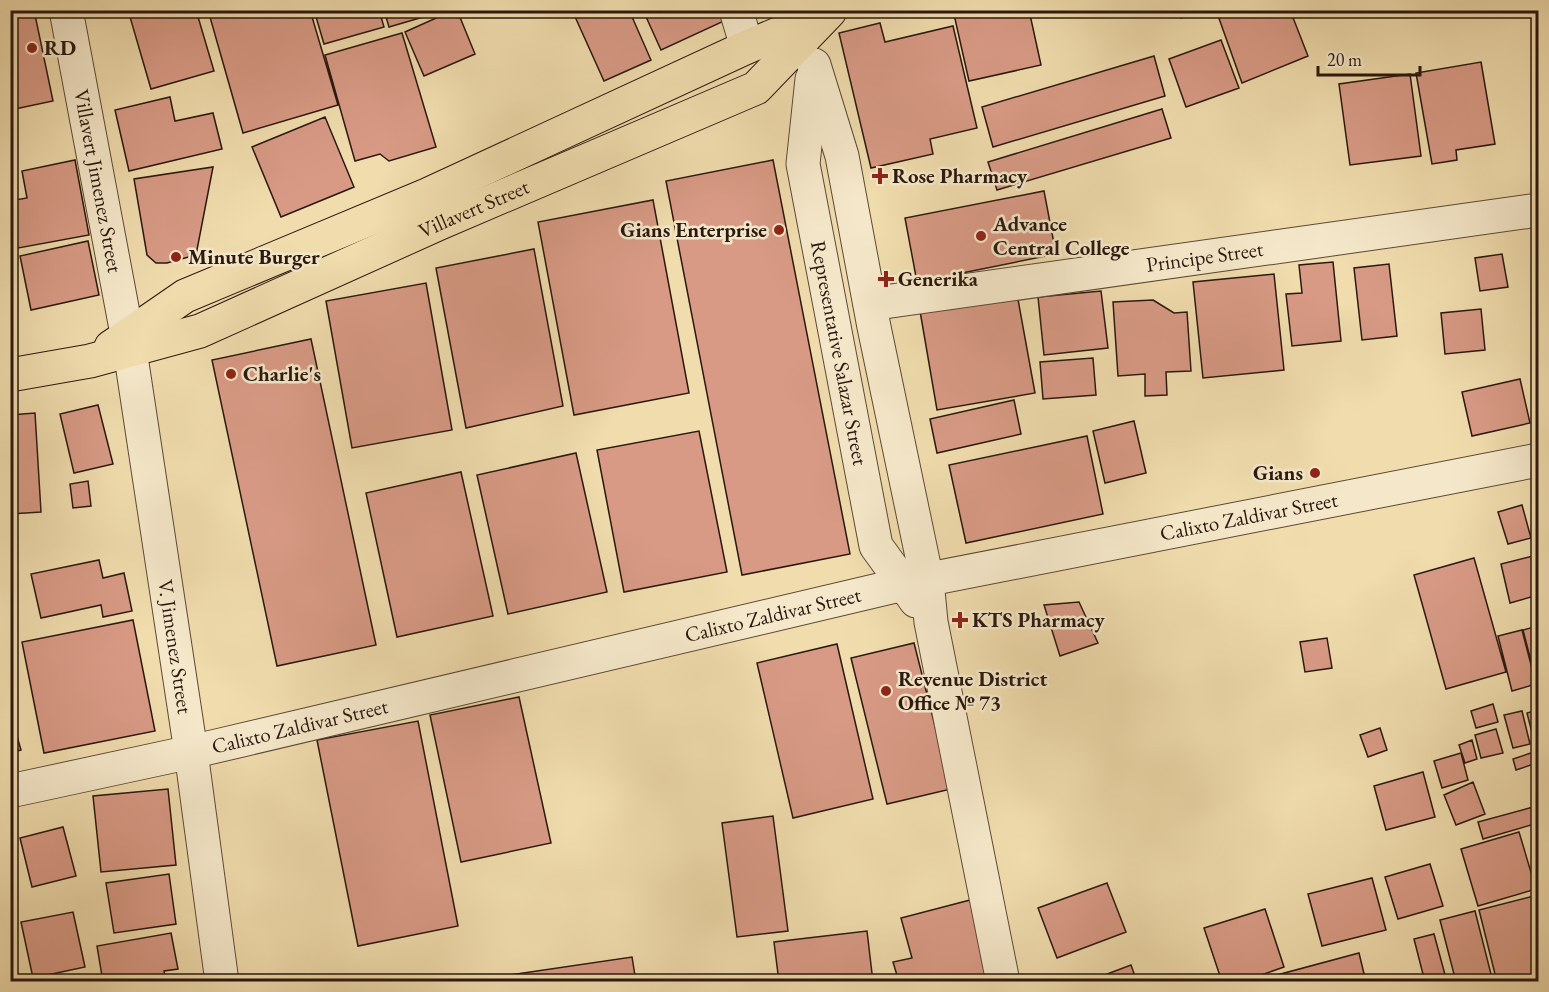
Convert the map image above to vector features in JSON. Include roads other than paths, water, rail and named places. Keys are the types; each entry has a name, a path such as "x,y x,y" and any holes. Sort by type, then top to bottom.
{"main road":[{"name":"Villavert Street","path":"129,343 184,296 427,195 747,47 820,16"},
{"name":"Villavert Street","path":"10,375 90,361 129,343 200,331 440,223 756,88 820,16"}],"street":[{"name":"Villavert Jimenez Street","path":"66,10 129,343"},
{"path":"736,10 747,47"},
{"name":"Representative Salazar Street","path":"820,16 803,164 876,546 916,582"},
{"name":"Representative Salazar Street","path":"814,65 842,156 870,304 916,582 931,622 1003,981"},
{"name":"Principe Street","path":"870,304 1539,210"},
{"name":"V. Jimenez Street","path":"129,343 191,752 222,981"},
{"name":"Calixto Zaldivar Street","path":"10,791 191,752 916,582 1539,460"}],"place":[{"name":"RD","path":"32,48"},
{"name":"Rose Pharmacy","path":"880,176"},
{"name":"Gians Enterprise","path":"779,230"},
{"name":"Advance Central College","path":"981,236"},
{"name":"Minute Burger","path":"176,257"},
{"name":"Generika","path":"886,279"},
{"name":"Charlie's","path":"231,374"},
{"name":"Gians","path":"1315,473"},
{"name":"KTS Pharmacy","path":"960,620"},
{"name":"Revenue District Office № 73","path":"886,691"}]}
